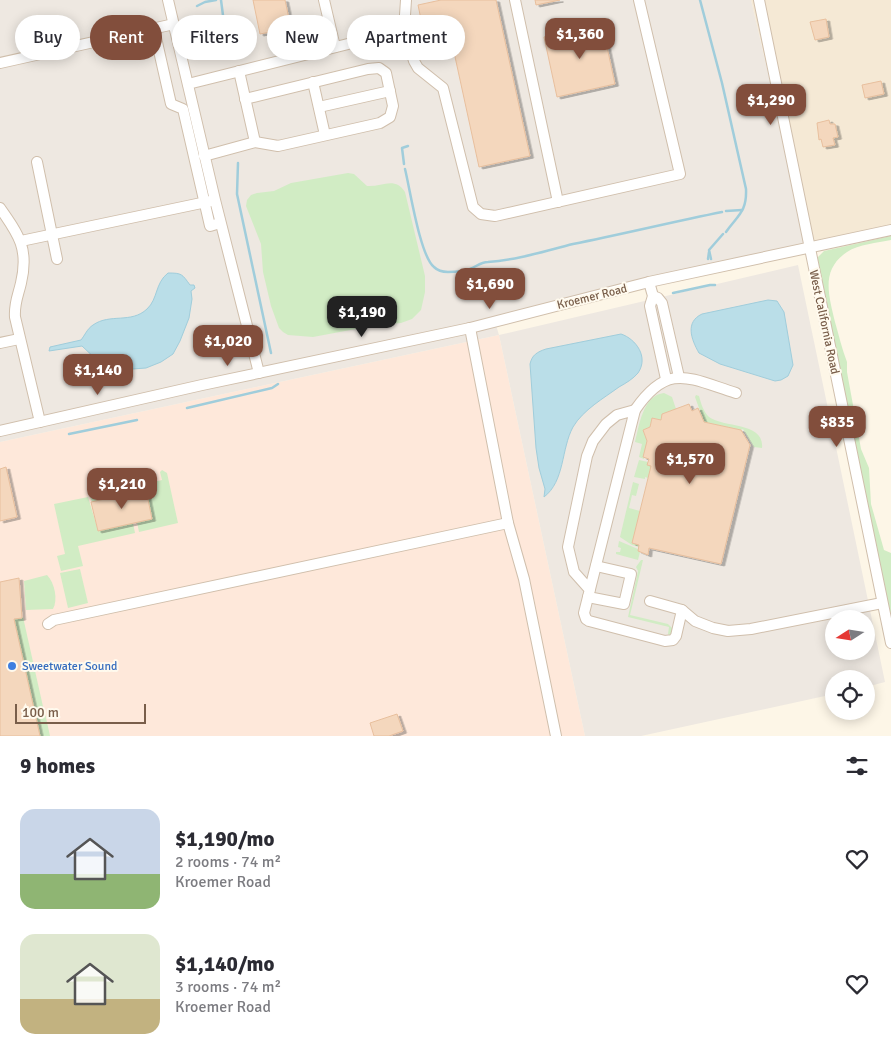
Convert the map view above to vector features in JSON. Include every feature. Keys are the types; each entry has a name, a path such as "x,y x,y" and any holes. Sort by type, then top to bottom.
{"street":[{"path":"168,0 172,16"},
{"path":"324,0 328,15"},
{"path":"405,15 406,0"},
{"path":"515,0 558,202"},
{"path":"414,60 418,68 443,88 473,208 481,214 495,216 680,174 640,0"},
{"name":"West California Road","path":"759,0 891,643"},
{"path":"0,63 90,43"},
{"path":"161,60 172,104 183,109 192,126 200,152 210,201 220,223 259,373"},
{"path":"182,60 188,84 192,126"},
{"path":"188,84 283,60"},
{"path":"200,152 256,142 278,146 380,123 390,117 393,106 386,73 379,68 368,69 245,99"},
{"path":"239,71 256,142"},
{"path":"313,82 325,135"},
{"path":"319,107 390,91"},
{"path":"37,162 57,259"},
{"path":"21,241 210,201"},
{"path":"0,208 18,233 24,255 22,282 14,305 15,317 40,422"},
{"name":"Kroemer Road","path":"0,431 470,328 649,282 891,230"},
{"path":"649,282 653,296 650,306 666,379"},
{"path":"653,296 662,303 679,377"},
{"path":"470,328 508,523 524,579 556,736"},
{"path":"0,343 19,339"},
{"path":"682,610 676,636 673,640 665,641 589,621 584,613 635,410 645,396 666,379 679,377 736,393"},
{"path":"596,566 631,574 624,604 589,593 574,572 568,547 587,456 593,441 606,424 617,415 635,410"},
{"path":"48,624 54,620 508,523"},
{"path":"650,601 682,610 696,621 713,628 728,631 750,629 882,603"}],"shaded area":[{"path":"0,0 751,0 809,248 495,322 499,335 0,442"},
{"path":"751,0 891,0 891,230 809,248"},
{"path":"798,265 870,610 825,610 825,660 875,660 875,634 885,682 875,685 875,670 825,670 825,696 641,736 585,736 499,335"},
{"path":"499,335 585,736 0,736 0,442"}],"green space":[{"path":"348,173 354,174 367,186 393,183 401,187 405,192 425,276 425,292 421,310 412,319 401,323 377,325 313,337 288,335 279,328 271,306 263,272 261,244 246,206 247,200 251,195 274,191 291,183"},
{"path":"891,236 891,240 863,245 852,249 838,259 830,275 829,293 847,362 847,372 861,449 869,468 871,504 884,550 891,553 891,621 817,258 824,251"},
{"path":"664,393 672,397 676,409 662,414 661,420 652,418 650,427 643,430 647,441 644,459 639,457 642,444 635,442 640,420 651,399"},
{"path":"696,395 699,396 704,410 709,417 751,430 761,440 762,448 754,447 743,429 704,422 695,397"},
{"path":"639,460 648,462 651,466 648,478 634,477"},
{"path":"162,470 167,473 178,523 139,532 137,522 152,518 146,490 133,493 129,488 162,480 160,472"},
{"path":"633,482 639,484 636,496 632,495 629,508 640,511 632,543 639,545 639,547 620,537"},
{"path":"126,488 124,495 92,502 90,496"},
{"path":"88,497 98,530 133,523 135,533 78,546 83,566 61,571 57,556 65,554 54,504"},
{"path":"619,541 638,549 640,552 638,560 616,554 616,552 620,552 621,548 618,547"},
{"path":"643,560 630,615 668,624 672,628 672,635 670,636 668,634 669,627 628,617 638,571 636,567"},
{"path":"80,569 88,603 68,608 60,573"},
{"path":"47,575 52,582 55,592 55,605 53,609 26,610 24,581"},
{"path":"23,617 44,711 35,713 14,619"},
{"path":"45,713 50,736 40,736 36,716"}],"water":[{"path":"168,273 181,275 190,285 194,285 195,288 191,291 192,299 189,318 180,341 173,354 161,362 146,368 119,370 99,362 82,346 49,351 50,347 81,340 89,328 100,321 141,314 151,305 161,281"},
{"path":"768,300 777,301 784,312 793,365 788,376 775,381 720,364 699,353 691,331 691,326 697,317 702,314"},
{"path":"621,334 636,344 641,355 641,367 634,377 594,405 577,421 569,436 556,482 544,497 545,489 536,448 530,364 532,358 546,349"}],"building":[{"path":"253,0 285,0 288,15 267,15 267,33 260,34"},
{"path":"441,0 496,0 530,156 479,167 456,60 465,60 465,15 420,15 418,5"},
{"path":"535,0 560,0 536,5"},
{"path":"826,19 829,37 815,40 810,22"},
{"path":"602,24 615,84 557,97 544,37"},
{"path":"881,81 884,94 865,98 862,85"},
{"path":"829,120 830,124 835,124 838,137 833,138 835,145 823,147 821,139 819,140 817,123"},
{"path":"689,404 692,411 698,408 704,422 741,430 750,445 721,564 649,548 648,555 638,551 639,545 632,543 651,466 647,465 649,459 643,457 647,441 643,430 650,427 652,418 661,420 662,414"},
{"path":"6,467 17,517 0,521 0,469"},
{"path":"146,490 152,519 98,531 91,502"},
{"name":"Sweetwater Sound","path":"19,578 22,618 14,619 40,736 0,736 0,582"},
{"path":"397,714 403,731 389,736 374,736 370,723"}],"waterway":[{"path":"197,6 216,0"},
{"path":"221,0 223,15"},
{"path":"700,0 722,83 746,189 743,208 726,232"},
{"path":"404,164 402,148 408,146"},
{"path":"238,163 237,194 271,353"},
{"path":"405,169 424,250 434,267 446,272 470,269 483,263 520,257 722,212"},
{"path":"726,211 742,210"},
{"path":"711,259 709,250 723,234"},
{"path":"708,259 709,252"},
{"path":"673,293 715,285"},
{"path":"187,408 272,388 278,384"},
{"path":"69,434 137,420"}],"place":[{"name":"Sweetwater Sound","path":"12,666"}]}
